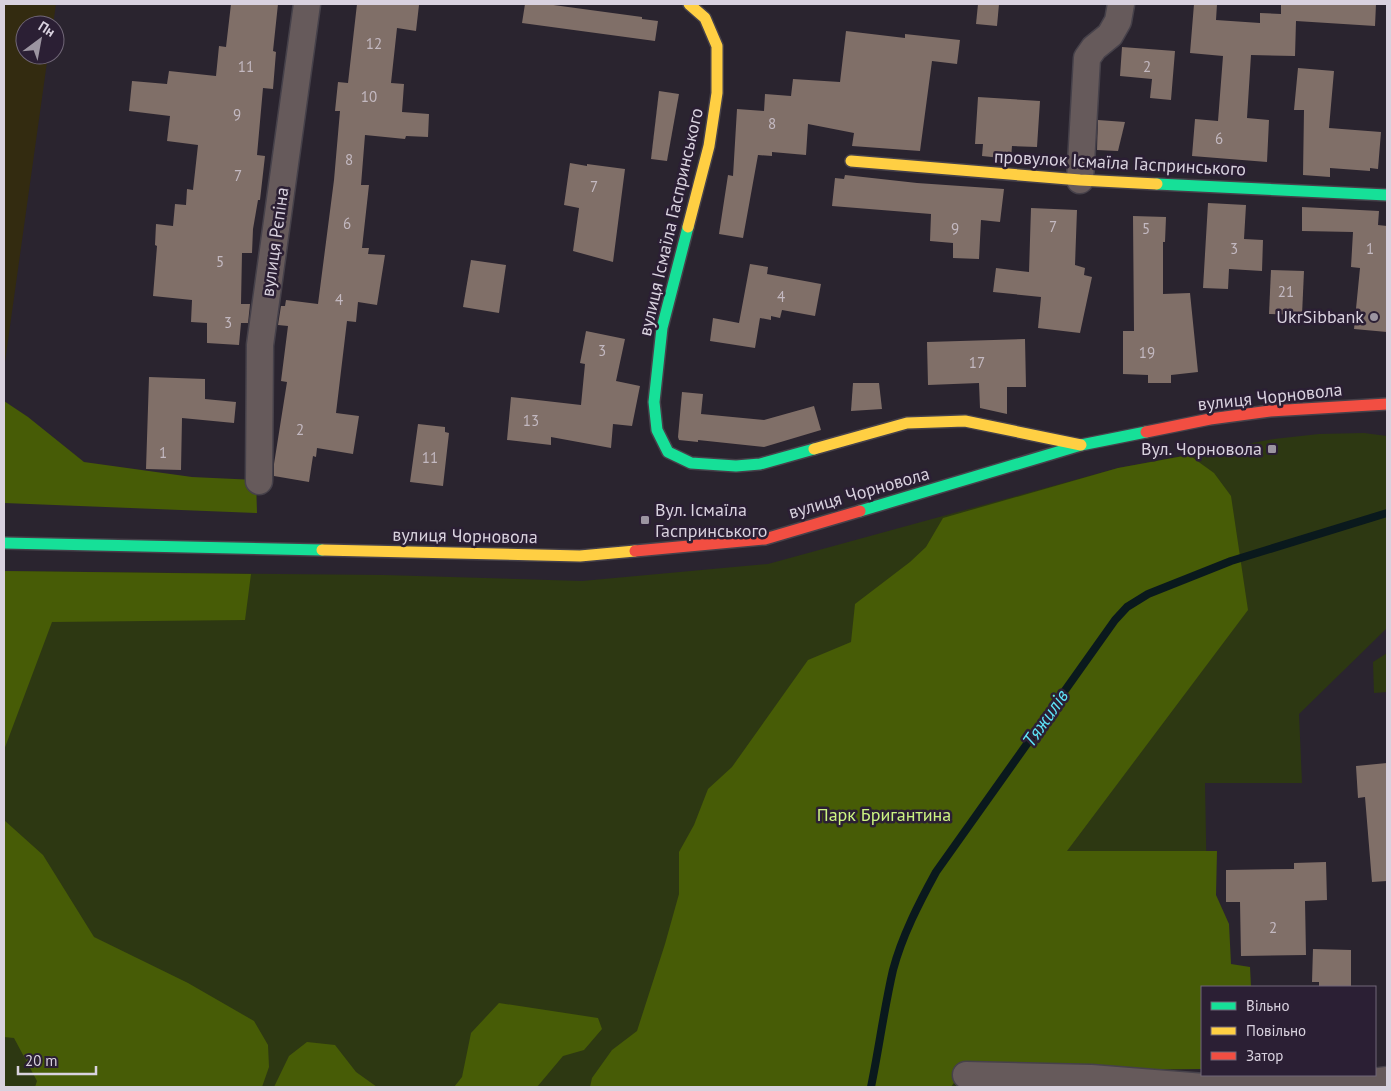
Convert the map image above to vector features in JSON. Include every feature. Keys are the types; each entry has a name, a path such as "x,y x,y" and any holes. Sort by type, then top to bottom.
{"street":[{"name":"вулиця Рєпіна","path":"258,481 260,344 307,4"},
{"name":"вулиця Ісмаїла Гаспринського","path":"689,4 705,18 717,46 717,93 709,146 662,328 654,402 657,430 668,452 691,463 736,466 760,464 907,423 964,421 1081,445"},
{"path":"1080,180 1087,58 1094,48 1110,35 1118,21 1121,4"},
{"name":"провулок Ісмаїла Гаспринського","path":"851,162 1080,180 1387,195"},
{"name":"вулиця Чорновола","path":"4,543 580,556 765,539 1081,445 1210,419 1270,410 1387,404"},
{"path":"966,1075 1204,1087 1365,1083 1387,1080"}],"green space":[{"path":"4,401 28,417 84,462 192,477 256,480 257,513 4,503"},
{"name":"Парк Бригантина","path":"1364,433 1387,436 1387,628 1299,714 1302,783 1205,783 1207,893 1148,896 1158,1071 966,1074 962,1087 4,1087 4,571 384,575 582,581 768,564 1118,468 1274,439 1319,434"},
{"path":"1189,455 1214,473 1231,496 1248,610 1067,851 1217,851 1216,895 1229,924 1231,964 1250,967 1251,986 1201,986 1201,1069 962,1072 951,1087 590,1087 592,1078 612,1050 637,1031 679,894 679,852 694,825 708,789 732,767 808,660 851,642 855,604 910,562 926,547 943,518 1118,468"},
{"path":"4,571 251,574 245,620 52,622 4,750"},
{"path":"1387,653 1387,692 1374,693 1373,662"},
{"path":"4,820 43,855 94,937 188,983 254,1021 268,1045 269,1067 262,1087 35,1087 37,1081 14,1038 4,1037"},
{"path":"499,1003 598,1018 602,1029 584,1050 563,1056 537,1087 454,1087 462,1077 471,1033"},
{"path":"307,1042 335,1045 356,1072 377,1087 274,1087 289,1056"}],"sand":[{"path":"4,4 56,4 54,15 15,15 15,65 47,65 4,369"}],"building":[{"path":"231,4 278,4 273,51 276,52 273,89 263,88 257,155 265,156 260,200 258,200 253,229 252,253 242,253 241,304 250,304 248,323 241,323 239,345 207,343 207,323 191,322 192,300 153,296 157,246 155,245 156,224 173,226 175,204 186,205 187,189 193,190 198,145 167,141 170,116 129,111 132,81 167,84 169,71 216,76 219,46 226,47"},
{"path":"357,4 419,5 416,31 397,28 391,83 404,84 402,112 429,114 428,137 406,136 405,139 365,135 361,185 369,185 362,248 369,248 368,254 385,255 377,305 358,302 356,322 347,321 336,413 359,416 353,454 317,448 316,457 313,456 309,482 274,476 274,464 287,382 281,381 288,326 278,325 281,306 285,306 286,300 318,304 334,180 340,111 335,111 338,82 348,83"},
{"path":"525,4 546,4 642,17 642,19 658,21 655,41 522,23"},
{"path":"978,4 999,4 997,26 976,24"},
{"path":"1194,4 1217,4 1216,20 1260,23 1260,13 1281,14 1281,4 1376,4 1375,26 1296,21 1295,56 1251,55 1247,118 1269,120 1267,162 1192,156 1195,119 1218,121 1223,56 1190,53"},
{"path":"846,31 905,38 905,34 960,40 957,64 932,61 920,151 852,146 854,133 808,124 806,155 772,152 772,156 758,155 743,238 719,234 728,175 733,176 737,109 764,111 765,94 791,96 793,79 840,82"},
{"path":"1122,47 1175,51 1171,100 1150,98 1152,79 1120,76"},
{"path":"1298,68 1334,71 1329,128 1381,132 1378,169 1370,168 1370,171 1330,168 1330,177 1303,175 1304,110 1294,110"},
{"path":"659,91 679,94 667,161 651,159"},
{"path":"978,97 1040,101 1037,147 1012,146 1011,159 982,156 983,144 975,144"},
{"path":"1098,120 1125,122 1118,151 1097,150"},
{"path":"570,163 625,169 613,262 573,251 579,208 564,205"},
{"path":"845,175 917,183 1004,189 1000,222 981,220 979,259 953,258 953,243 930,241 931,214 832,206 835,178 844,179"},
{"path":"1208,203 1246,205 1244,239 1263,240 1262,271 1229,269 1228,289 1203,288"},
{"path":"1302,207 1379,211 1378,225 1387,226 1387,332 1354,329 1360,268 1351,267 1353,232 1302,231"},
{"path":"1031,208 1077,210 1075,265 1085,268 1084,275 1092,277 1080,333 1038,328 1041,297 993,292 996,268 1029,272"},
{"path":"1133,216 1166,217 1165,242 1163,242 1163,294 1190,293 1198,372 1171,375 1171,383 1148,383 1148,375 1123,374 1123,331 1134,331"},
{"path":"471,260 506,265 499,313 463,307"},
{"path":"750,264 768,267 767,274 821,284 815,316 782,310 780,318 771,316 771,320 760,318 755,348 710,341 713,318 739,323"},
{"path":"1271,270 1304,271 1302,315 1269,314"},
{"path":"586,331 625,339 616,381 640,386 632,426 613,424 611,448 551,437 551,445 507,440 511,397 581,405 585,364 580,363"},
{"path":"1025,339 1026,387 1007,387 1007,414 980,408 979,383 928,385 927,342"},
{"path":"149,377 205,379 205,399 236,402 234,423 182,418 181,470 146,469"},
{"path":"853,383 879,383 882,409 851,411"},
{"path":"682,392 703,394 701,414 764,420 814,406 821,430 764,447 698,440 698,442 679,440"},
{"path":"418,424 445,427 445,432 449,433 443,486 410,482"},
{"path":"1387,763 1387,881 1372,882 1365,797 1358,798 1356,766"},
{"path":"1326,862 1327,900 1305,901 1306,955 1241,956 1240,902 1226,902 1226,870 1294,869 1294,863"},
{"path":"1313,949 1351,950 1351,986 1319,986 1319,982 1312,982"}],"waterway":[{"name":"Тяжилів","path":"871,1087 893,970 906,932 923,896 936,872 1115,620 1127,607 1148,594 1231,561 1387,513"}],"traffic: fast":[{"path":"1157,184 1387,195"},
{"path":"688,227 662,328 654,402 657,430 668,452 691,463 736,466 760,464 814,449"},
{"path":"860,511 1081,445 1146,432"},
{"path":"4,543 322,550"}],"traffic: slow":[{"path":"688,227 709,146 717,93 717,46 705,18 689,4"},
{"path":"851,161 1080,180 1157,184"},
{"path":"814,449 907,423 965,421 1081,445"},
{"path":"322,550 580,556 635,551"}],"traffic: jam":[{"path":"1146,432 1210,419 1270,411 1387,404"},
{"path":"635,551 765,539 860,511"}],"place":[{"name":"UkrSibbank","path":"1374,317"},
{"name":"Вул. Чорновола","path":"1272,449"},
{"name":"Вул. Ісмаїла Гаспринського","path":"645,520"}]}
